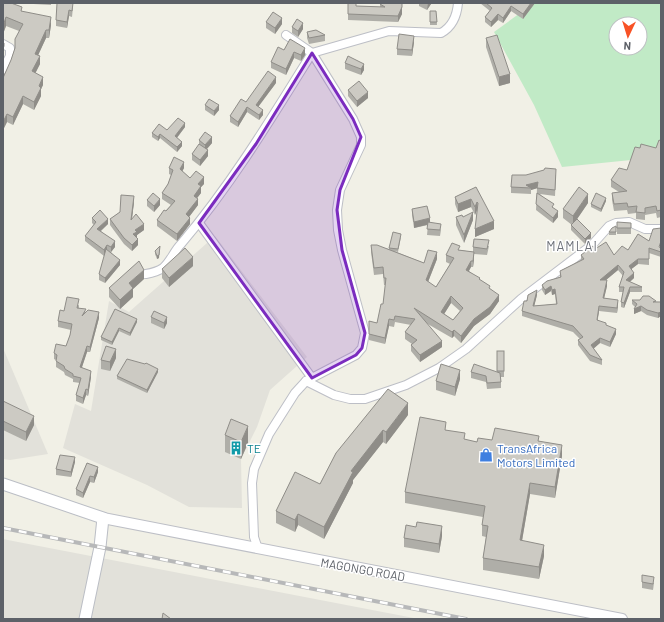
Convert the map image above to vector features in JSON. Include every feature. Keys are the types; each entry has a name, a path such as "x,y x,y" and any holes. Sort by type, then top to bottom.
{"main road":[{"name":"MAGONGO ROAD","path":"5,486 103,518"},
{"path":"86,619 100,547 103,518"}],"street":[{"path":"146,274 155,272 170,262 181,244 199,223 256,144 312,53 389,31 441,32 446,30 451,24 456,15 458,3"},
{"path":"258,549 254,537 251,495 254,469 276,421 295,393 309,379 356,355 362,348 365,332 342,250 338,230 337,210 340,190 360,145 361,138 353,119 312,53 286,35"},
{"path":"3,44 10,48 10,53 3,68"},
{"path":"199,223 309,379 334,395 350,399 365,399 406,385 438,368 466,349 521,299 592,245 609,226 616,222 629,222 644,228 661,229"},
{"name":"MAGONGO ROAD","path":"103,518 258,549 471,588 622,619"}],"highlighted area":[{"path":"312,53 353,119 361,137 340,190 337,210 342,250 365,333 362,348 356,355 312,378 199,223 256,144"}],"shaded area":[{"path":"215,236 307,357 270,390 257,427 241,459 242,508 189,507 147,485 63,448 75,404 91,411 109,301 129,312"},
{"path":"3,348 48,454 10,460 3,459"},
{"path":"3,539 18,542 419,619 3,619"}],"green space":[{"path":"534,3 661,3 661,151 631,160 562,167 534,105 494,32"}],"building":[{"path":"3,3 11,3 22,7 21,11 51,17 49,30 46,30 35,54 40,56 32,71 43,77 39,86 41,88 34,102 23,96 13,117 7,114 3,122 3,78 15,48 15,39 23,24 6,17 3,26"},
{"path":"57,3 73,3 72,11 69,10 67,22 56,20"},
{"path":"348,3 356,3 356,6 385,7 380,3 402,3 402,7 398,16 348,14"},
{"path":"486,3 531,3 523,14 511,6 503,18 498,14 491,22 485,17 492,8"},
{"path":"430,11 436,11 437,22 430,22"},
{"path":"273,12 282,18 275,28 266,22"},
{"path":"297,19 303,23 298,31 292,27"},
{"path":"316,30 325,35 309,38 307,32"},
{"path":"399,34 414,36 412,50 397,49"},
{"path":"497,35 510,74 499,77 486,38"},
{"path":"290,39 305,48 301,55 294,52 286,69 271,62 278,47 284,50"},
{"path":"348,56 364,64 361,69 345,63"},
{"path":"268,71 276,77 256,105 263,110 259,115 247,107 238,122 230,116 241,99 246,102"},
{"path":"359,81 368,92 357,101 348,90"},
{"path":"209,99 219,105 214,111 205,105"},
{"path":"178,118 185,123 175,136 182,142 177,147 160,134 158,137 152,133 159,124 167,130"},
{"path":"205,132 212,137 205,145 199,140"},
{"path":"659,140 661,141 661,210 657,211 656,206 645,208 645,213 636,212 637,206 628,207 627,203 614,204 612,193 627,191 611,180 619,168 627,170 635,147 640,148 641,144 656,148"},
{"path":"199,144 208,150 200,160 192,154"},
{"path":"174,157 184,162 180,169 190,178 196,171 204,177 198,184 201,186 194,196 198,199 186,214 190,218 177,234 157,220 164,210 166,211 175,201 162,193 168,184 173,170 169,168"},
{"path":"545,168 556,169 555,190 537,188 538,182 526,185 531,188 511,187 512,175 526,175 544,170"},
{"path":"476,187 494,221 475,229 478,203 477,202 475,207 471,199 458,204 455,197"},
{"path":"579,187 588,194 573,216 563,209"},
{"path":"153,193 160,199 154,206 147,200"},
{"path":"537,193 554,204 552,207 558,211 553,218 536,204"},
{"path":"596,193 606,198 601,209 591,204"},
{"path":"121,195 134,196 131,220 136,214 144,224 135,230 137,232 133,234 138,239 132,245 124,238 110,219 120,212"},
{"path":"427,206 430,218 414,222 412,209"},
{"path":"100,210 108,219 97,229 115,241 111,247 107,245 104,250 85,236 96,222 92,218"},
{"path":"473,212 464,235 456,217 462,215 463,217"},
{"path":"577,219 591,233 585,239 571,225"},
{"path":"428,222 441,224 440,230 427,229"},
{"path":"617,222 631,223 631,228 617,228"},
{"path":"616,226 616,232 609,232 612,228"},
{"path":"661,228 661,241 659,247 661,248 661,252 649,248 649,259 638,259 629,266 634,273 626,280 642,287 630,287 624,303 621,302 624,287 619,287 624,272 618,265 600,280 607,280 603,298 618,300 617,308 599,306 597,320 616,329 610,342 600,338 591,345 602,360 590,355 578,340 583,337 573,326 522,311 524,301 527,301 528,295 537,290 533,306 557,304 555,289 552,290 551,286 545,290 542,285 547,281 561,277 560,271 584,259 581,255 593,246 595,249 606,242 614,255 622,246 628,250 638,234 649,241 653,229"},
{"path":"393,232 401,234 398,249 389,248"},
{"path":"474,239 489,240 487,249 473,247"},
{"path":"452,243 460,246 458,250 474,252 473,261 471,261 466,270 480,278 479,279 490,286 489,288 499,295 490,307 474,319 461,336 454,330 452,332 414,308 442,341 420,355 411,345 417,340 405,332 415,319 395,316 394,320 389,319 385,338 369,334 369,321 377,323 381,304 383,304 386,278 384,278 383,267 374,268 371,245 377,245 424,263 428,250 437,252 426,280 436,287 454,258 446,255","holes":["451,296 463,308 453,320 441,312"]},
{"path":"160,246 159,255 157,256 155,251"},
{"path":"185,248 193,257 169,278 162,269"},
{"path":"106,249 120,260 105,278 99,274"},
{"path":"139,261 144,270 129,283 133,288 120,300 109,288"},
{"path":"643,296 649,296 656,301 653,302 661,302 661,312 658,313 647,310 641,306 634,309 637,304 632,300 640,300"},
{"path":"67,297 79,299 77,308 86,309 82,316 88,310 99,312 90,347 87,346 80,367 91,371 88,390 86,389 83,398 76,395 81,378 73,376 73,374 65,369 64,366 56,361 57,355 54,353 56,344 66,346 70,335 72,324 58,321 60,310 64,311"},
{"path":"115,309 137,319 130,333 119,328 112,342 101,337"},
{"path":"154,311 167,317 164,323 151,317"},
{"path":"106,346 116,349 110,362 101,360"},
{"path":"497,351 504,351 504,371 497,371"},
{"path":"127,359 146,363 158,369 147,390 117,376"},
{"path":"441,364 460,370 455,387 436,381"},
{"path":"474,364 500,373 501,382 487,383 486,376 471,372"},
{"path":"388,389 408,403 386,432 383,430 351,471 353,472 324,527 298,514 295,520 276,511 295,472 320,484 336,453"},
{"path":"3,401 34,416 26,432 3,421"},
{"path":"420,417 446,422 445,430 465,433 464,439 477,442 478,438 492,440 495,428 539,436 538,441 562,445 555,487 530,483 520,540 544,545 539,567 483,558 488,526 482,525 485,506 405,492"},
{"path":"231,419 248,426 241,442 225,435"},
{"path":"60,455 75,457 71,472 56,469"},
{"path":"87,463 98,467 94,477 90,476 83,493 76,489"},
{"path":"417,522 442,526 439,544 404,538 406,525 416,527"},
{"path":"642,575 654,577 653,584 642,582"},
{"path":"163,613 171,619 162,619"}],"railway":[{"path":"3,528 466,619"}],"place":[{"name":"TE","path":"236,448"},
{"name":"TransAfrica Motors Limited","path":"486,455"}],"district":[{"name":"MAMLAI","path":"572,246"}]}
